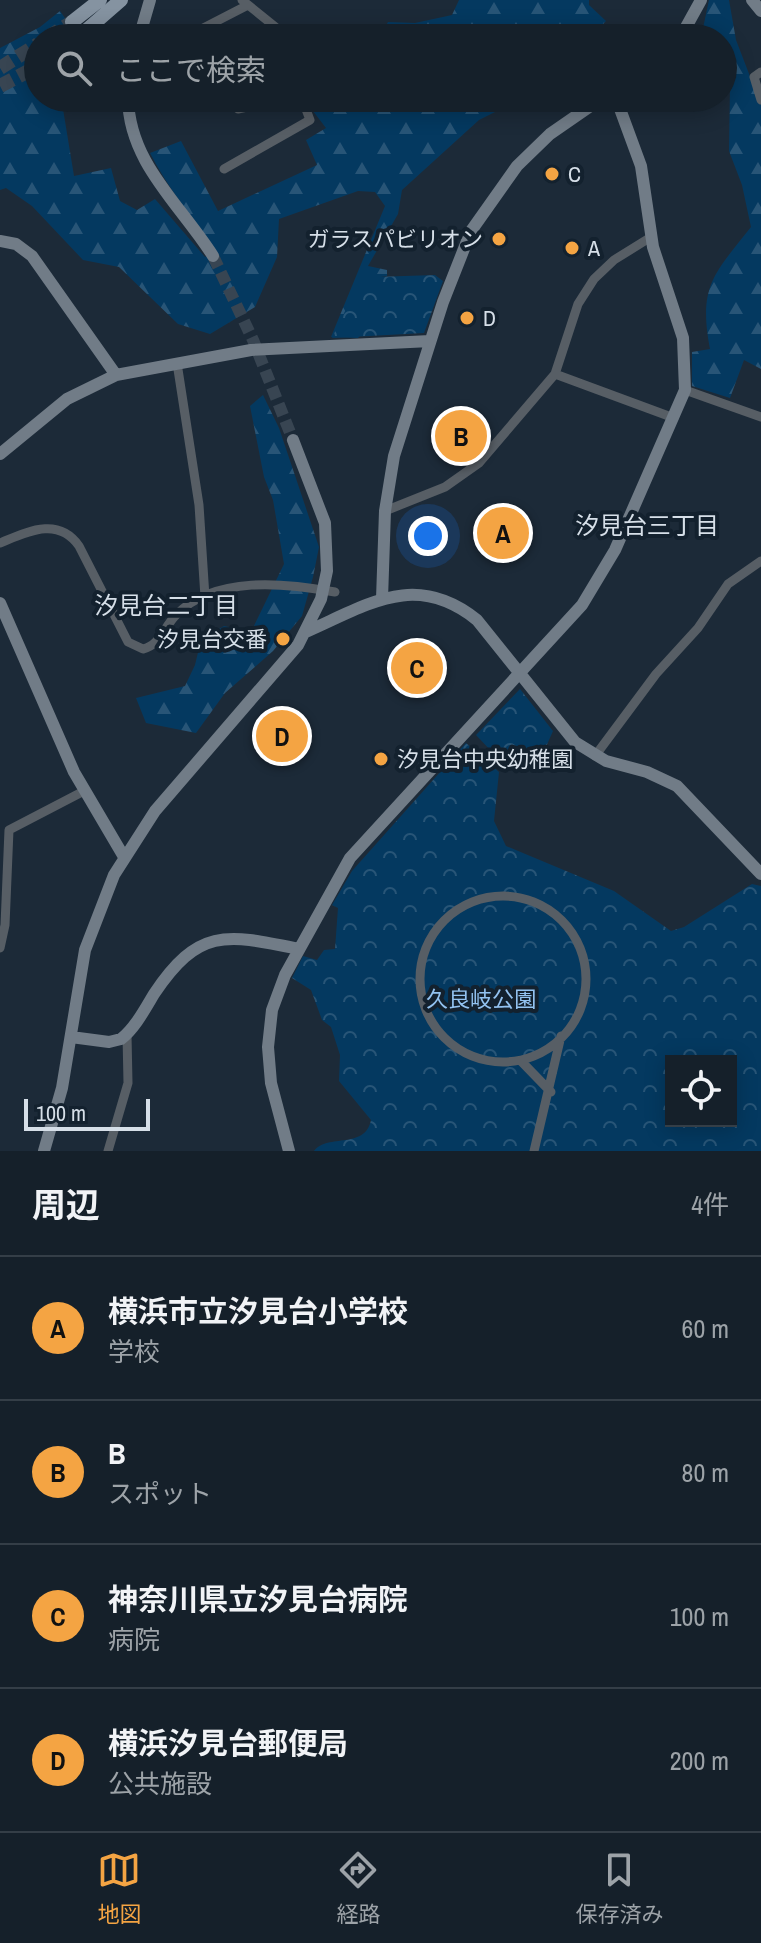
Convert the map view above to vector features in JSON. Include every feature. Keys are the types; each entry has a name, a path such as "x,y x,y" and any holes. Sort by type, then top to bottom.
{"main road":[{"path":"72,22 100,0"},
{"path":"93,24 121,0"}],"street":[{"path":"143,24 150,0"},
{"path":"688,24 701,0"},
{"path":"752,0 761,11"},
{"path":"208,24 245,2 272,24"},
{"path":"761,72 754,77 757,96 761,100"},
{"path":"129,112 142,158 213,256"},
{"path":"224,169 310,120 307,112"},
{"path":"382,599 385,511 394,456 430,341 471,231 500,186 550,134 582,112"},
{"path":"289,1151 271,1083 268,1047 277,994 299,949 350,858 568,623 605,569 685,390 683,338 651,237 641,166 621,112"},
{"path":"385,511 445,487 469,472 555,374 585,291 603,269 651,237"},
{"path":"0,241 16,244 32,256 116,375"},
{"path":"0,454 67,399 116,375 265,348 430,341"},
{"path":"177,363 199,505 205,597"},
{"path":"555,374 674,418"},
{"path":"685,390 761,417"},
{"path":"44,1151 60,1100 79,975 90,933 124,857 155,811 308,631 321,599 328,546 318,501 293,440"},
{"path":"0,543 41,528 57,529 71,537 79,546 128,642 137,648 155,645 176,615 205,597 253,586 306,587 335,592"},
{"path":"595,756 656,674 698,628 728,584 761,561"},
{"path":"308,631 382,599 416,592 457,604 477,620 575,742 595,756 647,772 677,786 761,874"},
{"path":"0,603 84,791 124,857"},
{"path":"0,948 5,925 9,830 84,791"},
{"path":"534,1151 551,1092 561,1036 581,1001 586,980 584,960 573,930 552,908 526,897 488,897 460,909 439,930 424,961 422,987 427,1016 447,1044 468,1058 493,1063 521,1061 561,1036"},
{"path":"108,1151 128,1083 127,1035 171,969 199,946 225,938 299,949"},
{"path":"71,1037 109,1042 127,1035"},
{"path":"521,1061 551,1092"}],"green space":[{"path":"459,0 589,0 589,5 606,21 603,24 387,24 415,23 452,15"},
{"path":"709,0 729,0 733,24 704,24"},
{"path":"60,11 69,24 44,24"},
{"path":"24,35 24,112 63,112 74,176 111,168 120,201 137,210 155,199 205,257 214,250 150,153 181,141 218,211 317,165 306,140 326,128 314,112 495,112 479,120 402,190 398,214 368,266 387,270 387,276 374,278 373,322 358,338 331,337 385,206 375,192 358,191 279,219 277,257 255,307 210,334 178,324 119,267 83,260 32,206 6,188 0,190 0,48"},
{"path":"737,43 761,105 761,369 744,360 730,398 692,386 692,352 710,349 706,310 712,282 751,227 742,185 729,151 730,112 737,112"},
{"path":"364,272 374,277 435,275 443,281 424,333 332,338"},
{"path":"263,395 279,428 319,547 302,616 273,651 225,693 196,733 146,723 136,698 185,686 195,665 201,640 224,626 251,632 284,564 273,500 264,477 250,406"},
{"path":"520,689 553,731 545,749 525,755 493,753 476,735"},
{"name":"久良岐公園","path":"466,743 499,772 494,821 506,846 614,891 671,931 684,927 752,884 761,886 761,1151 314,1151 328,1143 362,1135 371,1120 339,1081 340,1055 331,1027 322,1020 311,990 292,978 303,956 317,960 324,950 335,949 338,908 332,905 352,871"}],"tunnel":[{"path":"0,68 24,53"},
{"path":"0,86 24,73"},
{"path":"213,256 253,340 293,440"}],"place":[{"name":"C","path":"552,174"},
{"name":"ガラスパビリオン","path":"499,239"},
{"name":"A","path":"572,248"},
{"name":"D","path":"467,318"},
{"name":"B","path":"461,436"},
{"name":"横浜市立汐見台小学校","path":"503,533"},
{"name":"汐見台交番","path":"283,639"},
{"name":"神奈川県立汐見台病院","path":"417,668"},
{"name":"横浜汐見台郵便局","path":"282,736"},
{"name":"汐見台中央幼稚園","path":"381,759"}],"district":[{"name":"汐見台三丁目","path":"647,526"},
{"name":"汐見台二丁目","path":"166,606"}]}
